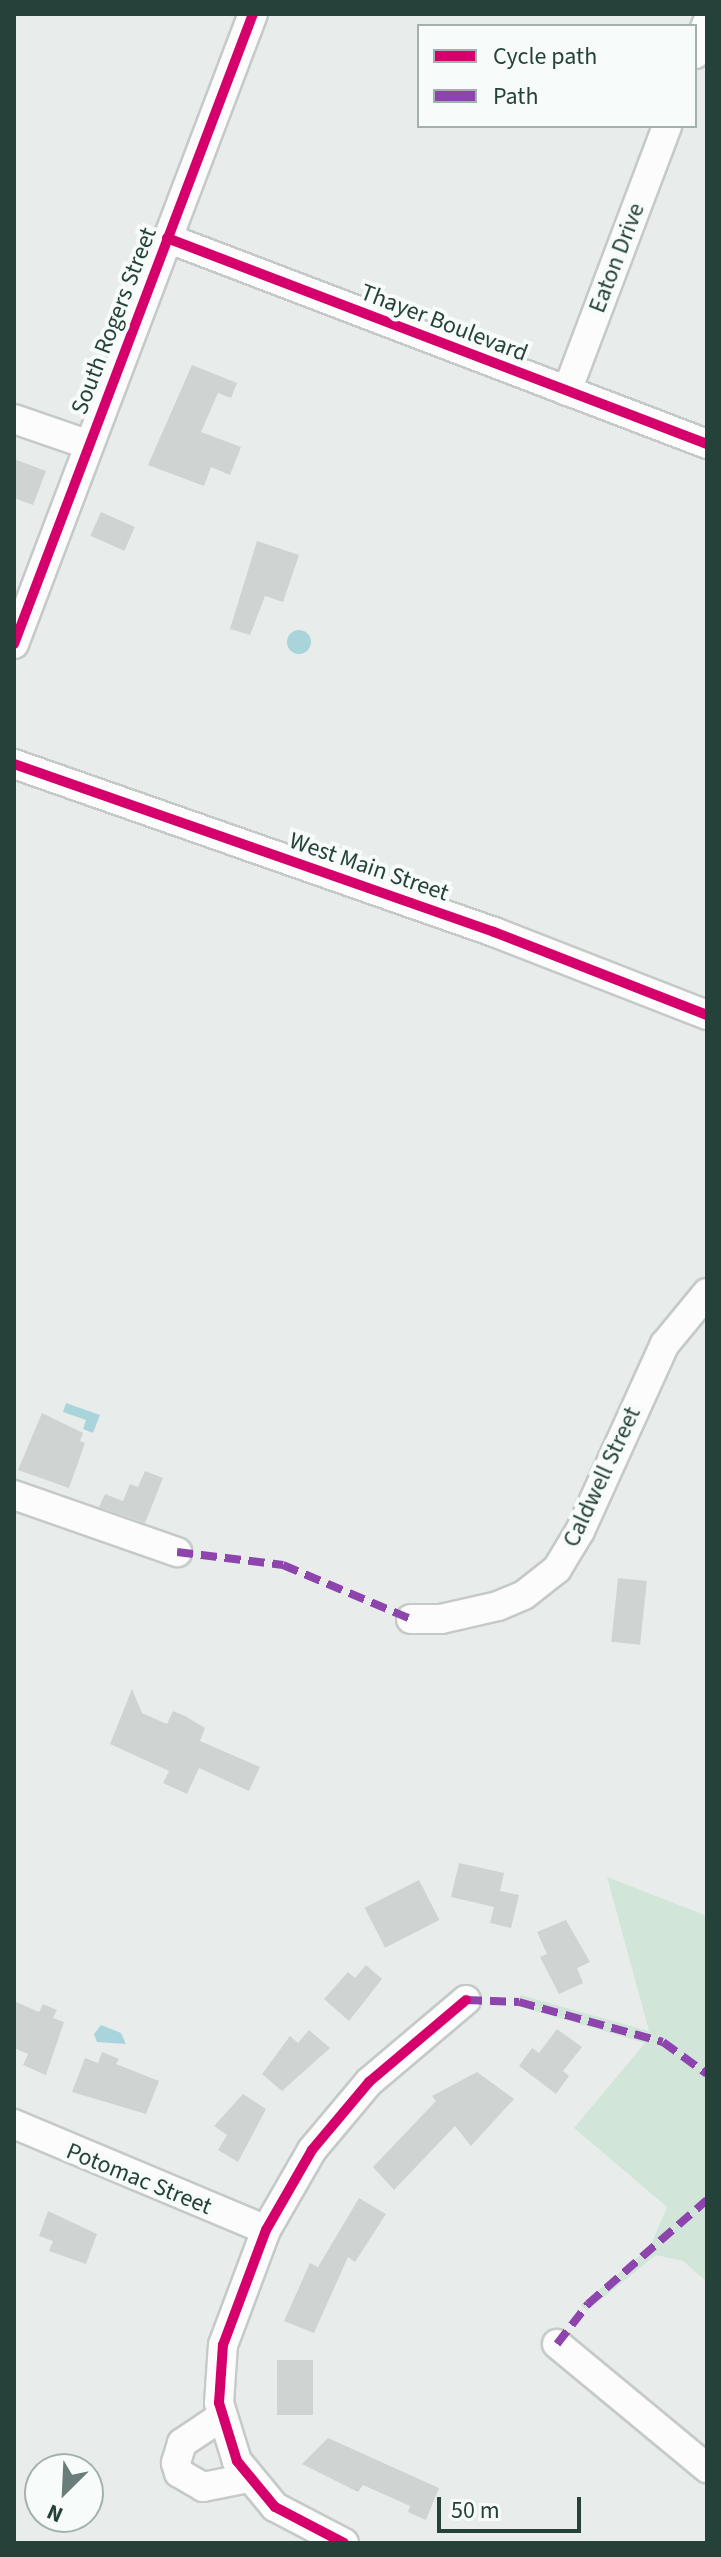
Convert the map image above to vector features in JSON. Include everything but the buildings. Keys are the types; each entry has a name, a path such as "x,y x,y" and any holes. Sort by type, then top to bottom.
{"street":[{"name":"South Rogers Street","path":"14,644 253,14"},
{"path":"697,49 707,22"},
{"name":"Eaton Drive","path":"567,391 666,128"},
{"name":"Thayer Boulevard","path":"167,238 707,444"},
{"path":"14,419 89,445"},
{"name":"West Main Street","path":"14,764 494,932 707,1015"},
{"name":"Caldwell Street","path":"411,1619 441,1619 498,1606 524,1595 557,1569 580,1531 665,1344 707,1293"},
{"path":"14,1495 177,1552"},
{"path":"344,2543 291,2518 248,2478 229,2444 221,2417 218,2384 223,2345 266,2230 333,2123 369,2082 466,2000"},
{"name":"Potomac Street","path":"14,2124 266,2230"},
{"path":"557,2344 707,2468"},
{"path":"221,2417 182,2443 176,2463 179,2473 203,2487 248,2478"}],"green space":[{"path":"607,1877 707,1916 707,2282 683,2261 656,2255 587,2311 581,2305 650,2247 667,2207 574,2128 645,2043 518,2006 520,1995 649,2031"}],"water":[{"path":"299,630 310,637 311,642 304,653 299,654 288,647 287,642 294,631"},
{"path":"66,1403 100,1415 93,1433 83,1429 86,1420 63,1412"},
{"path":"101,2025 121,2033 126,2044 97,2042 94,2034"}],"marked path":[{"path":"177,1552 283,1565 411,1619"},
{"path":"466,2000 519,2002 663,2042 707,2074"},
{"path":"557,2344 588,2304 707,2200"}],"cycle path":[{"path":"14,644 253,14"},
{"path":"167,238 707,444"},
{"path":"14,764 494,932 707,1015"},
{"path":"344,2543 275,2507 237,2461 219,2403 223,2345 266,2230 312,2150 369,2082 466,2000"}]}
